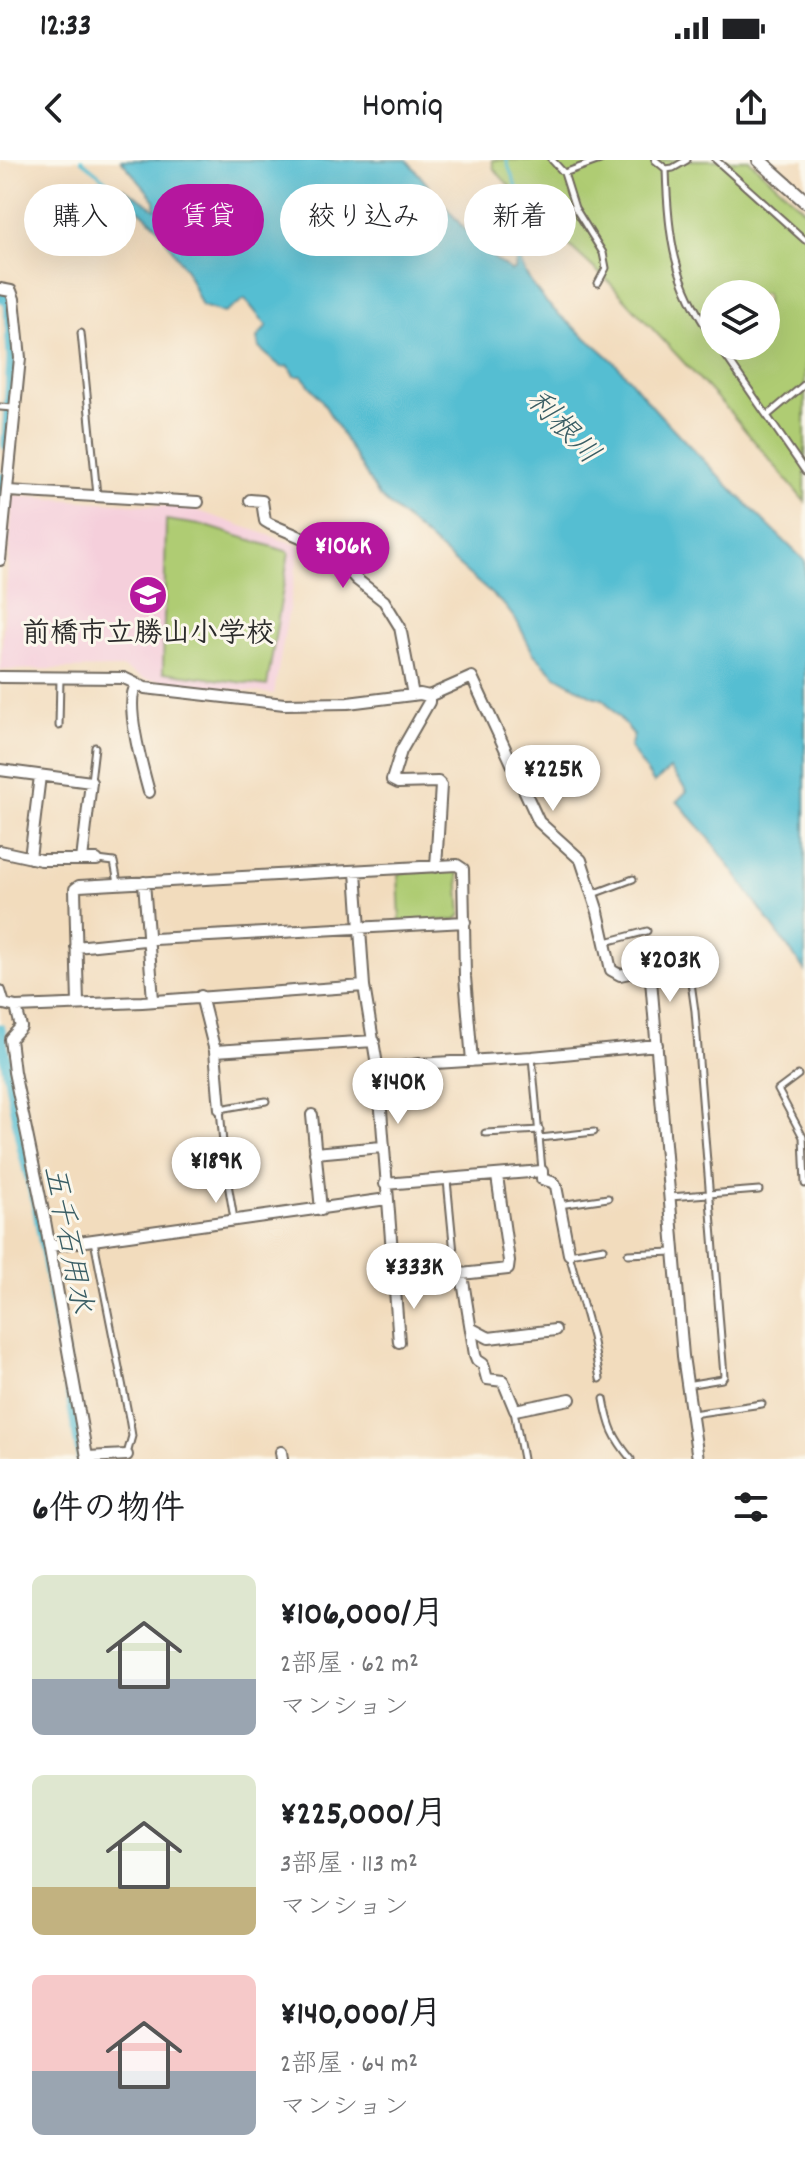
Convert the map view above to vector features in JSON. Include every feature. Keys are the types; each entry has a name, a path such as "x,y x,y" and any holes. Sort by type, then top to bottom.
{"street":[{"path":"759,160 805,201"},
{"path":"0,289 11,291 14,299 20,358 0,560"},
{"path":"8,491 198,502"},
{"path":"250,500 262,501 265,521 331,550 356,579 384,601 400,627 413,695"},
{"path":"0,677 124,678 136,685 284,704 348,703 429,696 469,676 474,679 539,822 578,857 592,894 611,970 616,974 688,960"},
{"path":"136,685 132,693 137,749 149,792"},
{"path":"429,696 429,702 401,751 392,780 398,783 438,782 441,785 436,867"},
{"path":"0,770 91,782 82,860"},
{"path":"30,858 40,776"},
{"path":"0,851 30,858 97,860"},
{"path":"78,1004 75,889 79,886 457,865 463,869 465,977 472,1061"},
{"path":"356,872 364,986 378,1071 399,1342"},
{"path":"144,882 153,1000"},
{"path":"76,947 465,922"},
{"path":"650,968 686,1385 698,1459"},
{"path":"0,991 4,1004 16,1007 364,986"},
{"path":"201,996 215,1051 220,1109"},
{"path":"16,1007 21,1027 10,1039 14,1072 50,1246 84,1458 127,1457"},
{"path":"215,1051 374,1041"},
{"path":"378,1071 419,1064 657,1045"},
{"path":"312,1115 321,1210"},
{"path":"315,1153 382,1147"},
{"path":"385,1184 542,1171 542,1179 556,1186 569,1254"},
{"path":"395,1281 505,1271 509,1266 497,1176"},
{"path":"50,1246 387,1199"},
{"path":"459,1275 477,1360 483,1364 487,1379 503,1381 515,1410 570,1399"},
{"path":"472,1329 489,1338 555,1330"}],"lane":[{"path":"552,160 564,173 575,208 606,261 605,274 598,283"},
{"path":"564,173 600,160"},
{"path":"655,160 666,169 687,160"},
{"path":"716,160 805,240"},
{"path":"666,169 669,236 677,268 700,317"},
{"path":"81,333 97,495"},
{"path":"729,360 805,471"},
{"path":"768,415 805,384"},
{"path":"0,407 14,408"},
{"path":"59,726 60,677"},
{"path":"91,782 95,747"},
{"path":"97,860 114,862 118,884"},
{"path":"592,894 633,879"},
{"path":"605,942 647,931"},
{"path":"686,1385 722,1379 724,1376 695,1011 688,960"},
{"path":"532,1057 542,1171"},
{"path":"798,1075 778,1090 803,1137 805,1184"},
{"path":"235,1220 225,1166 220,1109 266,1101"},
{"path":"485,1133 540,1130"},
{"path":"540,1138 594,1132"},
{"path":"447,1179 459,1275"},
{"path":"669,1197 759,1190"},
{"path":"559,1205 608,1198"},
{"path":"94,1241 129,1418 131,1442 127,1457"},
{"path":"600,1379 569,1254 604,1248"},
{"path":"628,1254 674,1252"},
{"path":"604,1399 610,1430 631,1459"},
{"path":"692,1414 762,1404"},
{"path":"515,1410 523,1459"}],"shaded area":[{"name":"前橋市立勝山小学校","path":"13,496 190,508 300,546 274,694 145,679 123,668 0,670"}],"green space":[{"path":"492,160 749,160 805,210 805,502 729,411 609,282 576,252 576,184 508,184 494,169"},
{"path":"166,520 206,526 289,552 267,686 163,672"},
{"path":"454,869 458,873 461,915 456,920 400,922 398,873"}],"water":[{"name":"利根川","path":"121,160 407,160 427,184 280,184 280,256 448,256 448,209 464,229 464,256 491,256 511,271 515,270 516,256 519,256 532,285 544,300 615,363 680,436 805,561 805,971 710,839 677,801 687,791 670,769 654,783 630,747 634,735 603,699 556,676 533,653 518,623 505,606 379,496 322,401 302,376 294,376 289,366 281,367 259,348 257,338 267,326 245,299 224,313 202,306 177,256 264,256 264,184 152,184 152,196"},
{"path":"136,196 152,207 152,221 136,207"}],"waterway":[{"path":"81,160 110,184"},
{"path":"506,160 515,184"},
{"name":"五千石用水","path":"0,295 9,302 12,358 7,445"},
{"name":"五千石用水","path":"0,504 4,478"},
{"name":"五千石用水","path":"0,1029 22,1147 38,1211 82,1459"}],"place":[{"name":"前橋市立勝山小学校","path":"148,595"}]}
